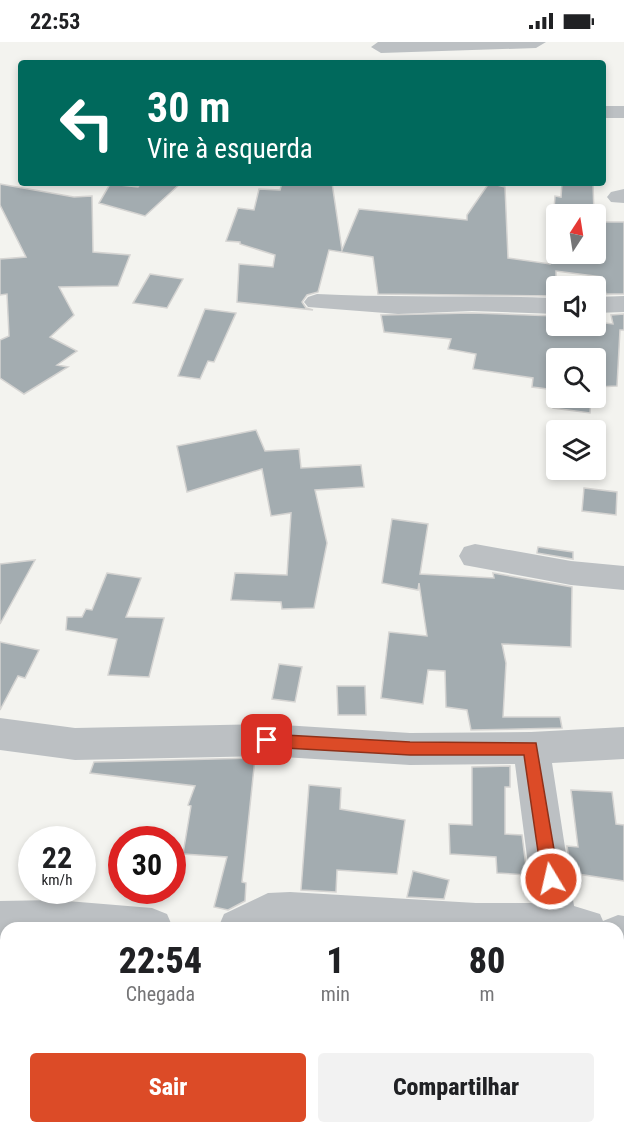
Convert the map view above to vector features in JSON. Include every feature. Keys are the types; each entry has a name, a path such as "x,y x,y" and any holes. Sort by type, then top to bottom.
{"street":[{"path":"381,47 536,42"},
{"path":"606,112 624,112"},
{"path":"317,302 398,306 472,303 546,306"},
{"path":"606,305 624,304"},
{"path":"474,556 571,573 624,578"},
{"path":"0,734 75,744 267,740 410,748 531,748 624,743"},
{"path":"531,748 566,922"},
{"path":"251,922 268,913 290,912 459,922"},
{"path":"0,921 79,922"}],"building":[{"path":"0,184 74,197 92,196 93,252 130,255 118,286 59,287 74,315 50,337 77,351 57,365 68,367 24,394 0,378 0,340 9,336 7,294 0,295 0,259 26,257 0,205"},
{"path":"109,186 178,186 145,216 99,203"},
{"path":"281,186 332,186 342,250 359,209 467,220 467,215 487,186 505,187 508,258 546,264 606,264 606,222 624,222 624,294 606,294 606,276 556,271 556,276 546,276 546,296 378,294 373,257 329,250 318,292 307,295 302,302 306,308 313,310 237,302 239,264 273,267 275,255 240,244 240,242 226,241 238,208 254,210 259,189 280,190"},
{"path":"562,186 593,186 594,204 554,204 555,196 561,197"},
{"path":"150,274 183,279 167,308 133,303"},
{"path":"205,309 236,313 214,362 208,361 200,379 178,376"},
{"path":"472,313 546,316 546,336 606,336 606,323 613,324 611,315 624,314 624,330 620,330 617,386 606,387 606,348 546,348 546,389 532,387 533,378 473,369 476,354 448,349 451,339 384,332 381,315"},
{"path":"553,408 590,408 590,413"},
{"path":"256,430 265,451 299,449 301,468 361,465 364,487 315,490 327,543 314,608 282,609 281,602 231,600 235,573 287,575 291,513 271,516 262,469 187,492 177,446"},
{"path":"584,488 617,492 616,515 582,511"},
{"path":"392,519 428,524 420,574 494,578 493,573 572,587 571,647 502,644 506,663 503,717 560,717 562,728 471,730 467,710 446,707 445,671 428,670 423,704 381,698 389,632 427,636 419,583 418,590 382,583"},
{"path":"538,547 573,552 573,559 537,553"},
{"path":"35,560 0,624 0,564"},
{"path":"107,573 141,578 126,617 164,618 149,677 108,675 117,639 66,630 67,617 82,617 86,609 92,610"},
{"path":"0,642 39,650 25,678 18,676 0,710"},
{"path":"279,664 302,667 295,702 272,699"},
{"path":"337,686 365,686 366,715 338,715"},
{"path":"255,758 242,882 246,883 245,901 228,910 214,907 227,857 186,854 186,836 191,806 188,805 195,786 90,773 94,762"},
{"path":"510,766 510,787 505,787 505,834 522,835 527,875 497,873 496,857 450,854 449,824 472,825 472,767"},
{"path":"309,785 341,788 340,809 405,820 397,874 337,870 336,892 301,890"},
{"path":"571,790 612,792 616,824 624,825 624,881 571,873 567,846 578,847"},
{"path":"413,871 449,880 444,899 407,897"}],"route":[{"path":"267,740 410,748 531,748 551,879"}]}
